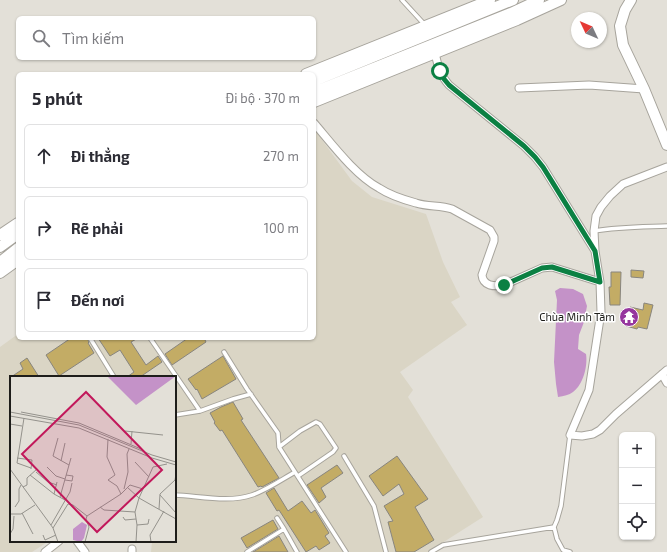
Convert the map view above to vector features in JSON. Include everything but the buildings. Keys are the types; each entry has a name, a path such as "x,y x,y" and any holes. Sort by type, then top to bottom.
{"street":[{"path":"316,80 449,21 490,0"},
{"path":"311,72 426,26 449,21 513,0"},
{"path":"316,101 435,53 456,40 539,0"},
{"path":"316,91 456,40 517,20 561,0"},
{"path":"631,0 625,10 620,26 623,45 644,89 667,145"},
{"path":"449,21 456,40"},
{"path":"435,53 440,71 449,85 524,146 535,157 551,179 595,251"},
{"path":"519,88 589,85 644,89"},
{"path":"316,125 353,167 379,188 418,204 452,209 490,230 494,237 494,241 482,275 482,279 490,286 504,285 547,267 552,267 600,282"},
{"path":"665,372 616,414 600,430 593,434 582,436 570,435 589,390 601,312 600,282 595,251 594,231 596,216 610,196 623,184 667,167"},
{"path":"0,235 16,223"},
{"path":"0,247 16,235"},
{"path":"0,262 16,250"},
{"path":"0,273 16,261"},
{"path":"665,372 667,383"},
{"path":"45,552 58,542"},
{"path":"78,542 85,552"}],"lane":[{"path":"402,0 426,26"},
{"path":"594,231 615,228 647,228 667,226"},
{"path":"91,340 113,376"},
{"path":"151,340 200,411"},
{"path":"224,352 278,433 279,446 346,552"},
{"path":"176,415 200,411 251,394"},
{"path":"279,446 300,431 318,422 336,448 333,452 298,476"},
{"path":"570,435 561,506 554,527 557,539 563,550 570,552"},
{"path":"344,456 374,506 386,552"},
{"path":"176,495 216,499 242,497 252,495 265,489 295,472"},
{"path":"277,518 297,552"},
{"path":"431,552 443,545 554,527"},
{"path":"247,552 284,529"}],"shaded area":[{"path":"316,132 352,181 372,197 426,214 443,262 460,297 451,302 467,325 400,372 413,390 408,397 483,517 428,552 151,552 152,542 176,542 176,376 10,376 10,542 47,542 32,552 0,552 0,347 16,335 16,340 316,340"},
{"path":"560,288 573,289 583,294 587,306 584,322 579,335 578,349 586,354 584,375 577,389 571,393 558,397 554,362 557,300 555,291"}],"place":[{"name":"Chùa Minh Tâm","path":"629,317"}],"route":[{"path":"440,71 449,85 524,146 535,157 551,179 595,251 600,282 552,267 547,267 504,285"}]}
